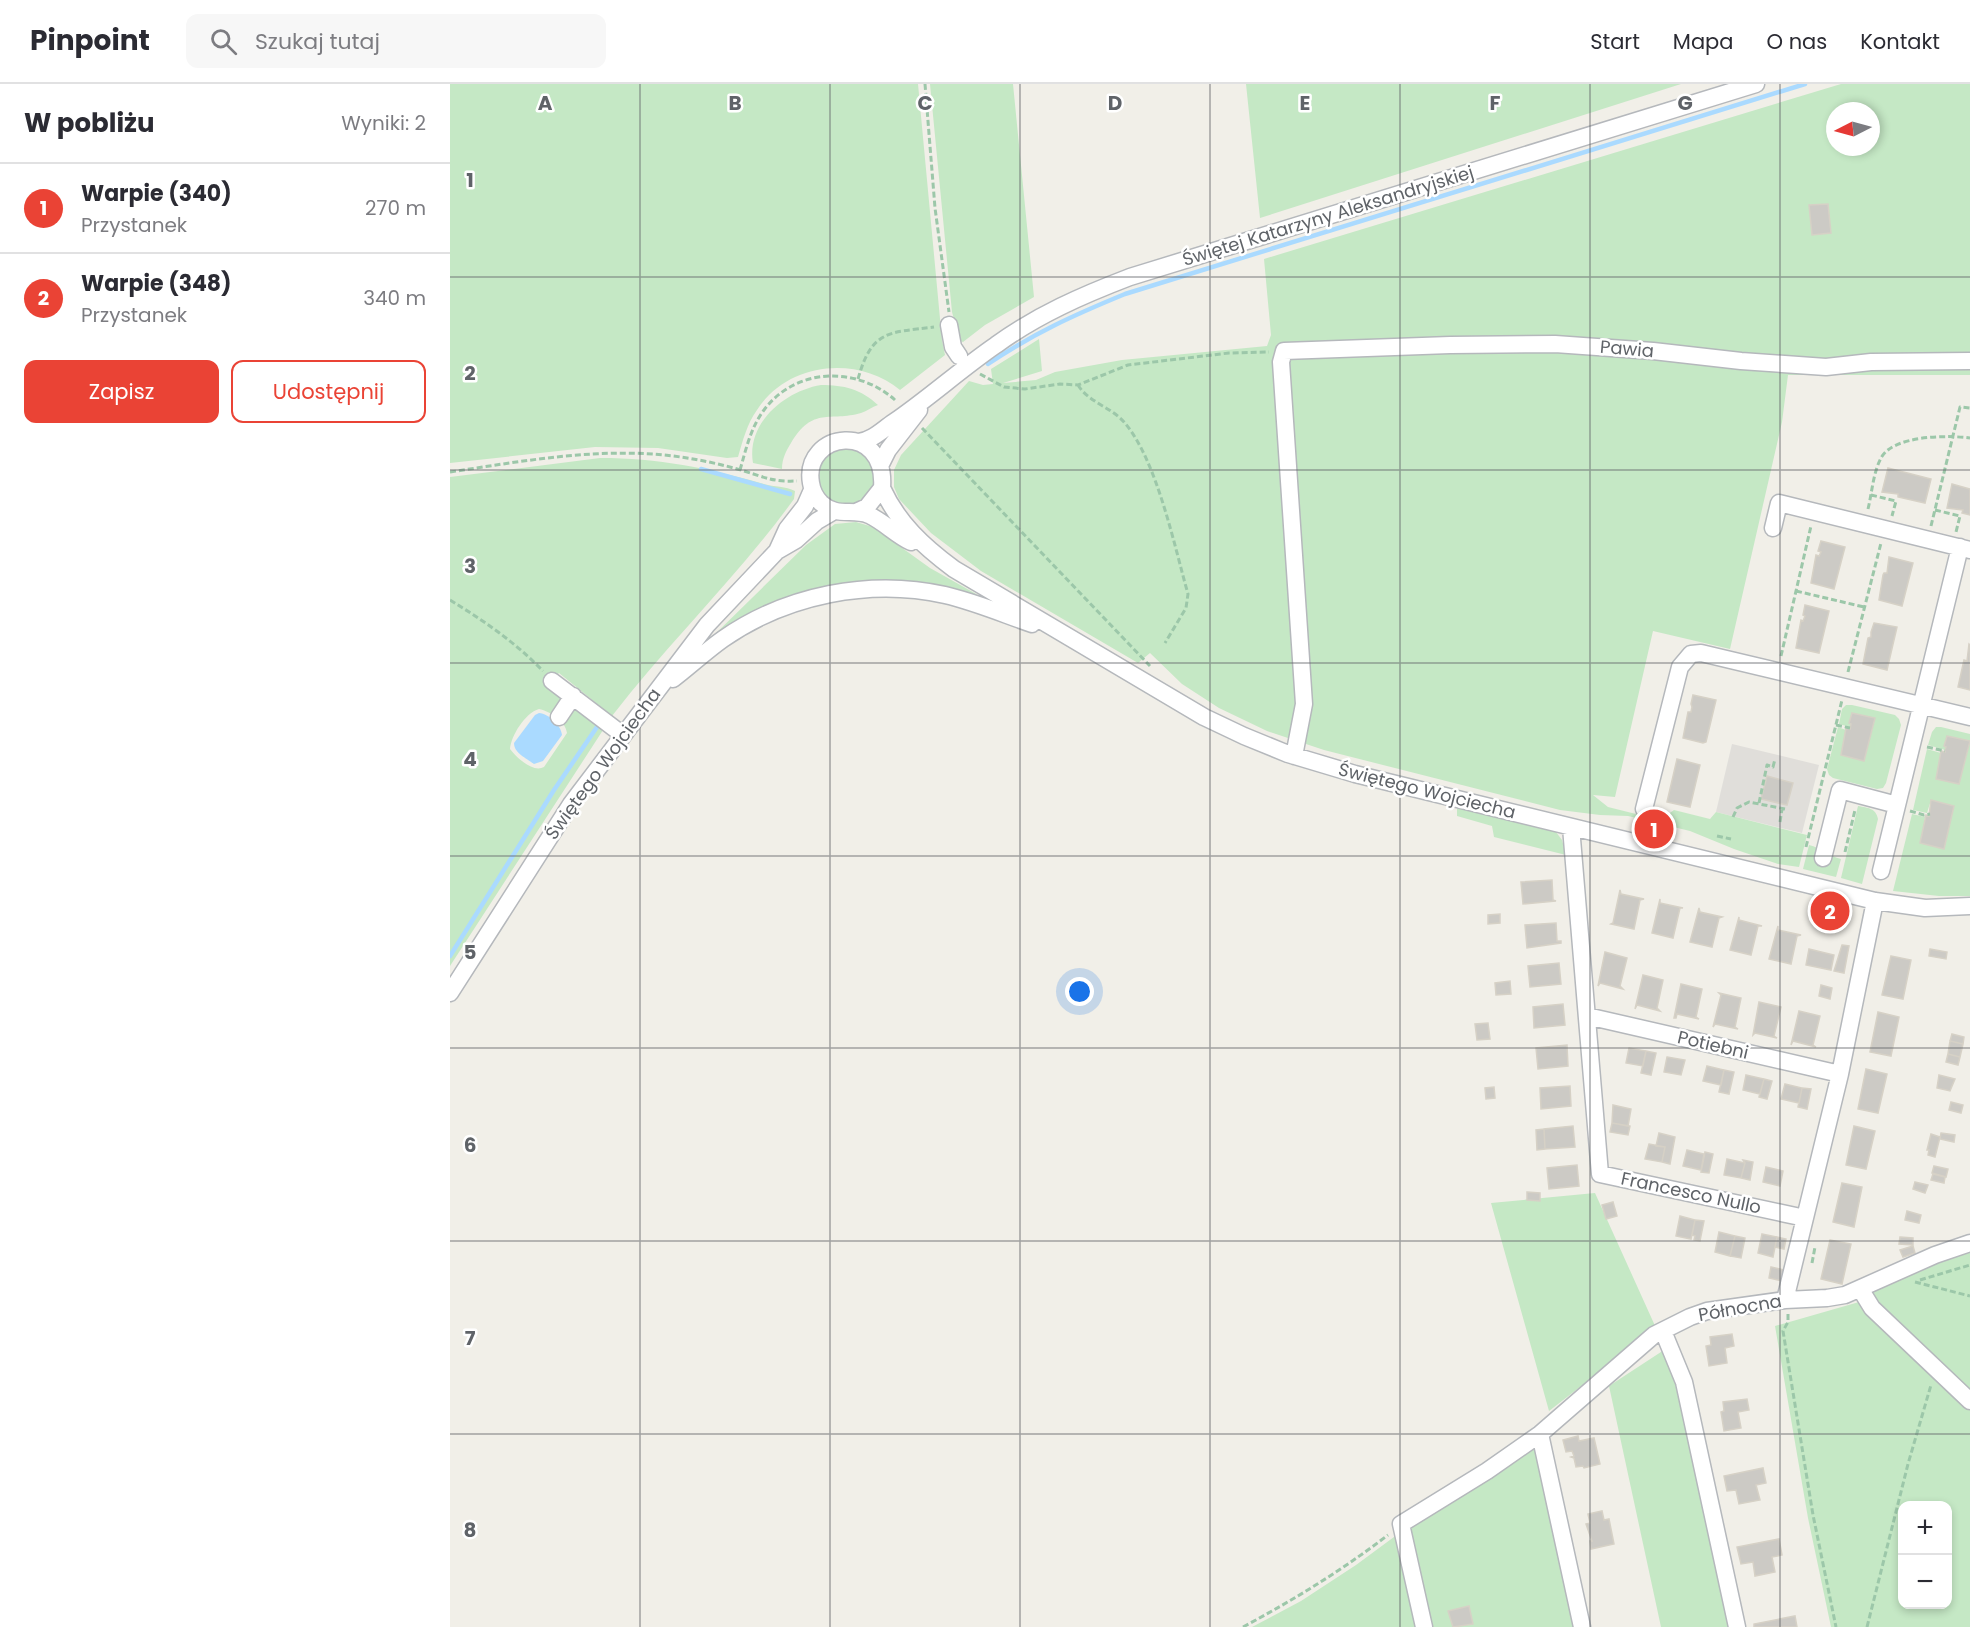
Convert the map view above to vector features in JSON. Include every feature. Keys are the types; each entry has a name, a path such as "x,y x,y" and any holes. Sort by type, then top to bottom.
{"street":[{"name":"Świętej Katarzyny Aleksandryjskiej","path":"881,464 888,450 926,400 962,361 998,343 1041,316 1088,293 1130,277 1756,84"},
{"path":"949,325 953,347 962,361"},
{"name":"Pawia","path":"1284,351 1555,344 1826,367 1871,362 1970,361"},
{"path":"1284,351 1281,362 1304,704 1294,756"},
{"name":"Świętej Katarzyny Aleksandryjskiej","path":"859,442 868,441 926,400"},
{"path":"845,440 859,442 872,451 881,464 882,488 867,507 856,512 834,511 820,503 806,485 812,462 820,451 832,443 845,440"},
{"name":"Świętego Wojciecha","path":"777,551 787,529 805,506 806,485"},
{"name":"Świętego Wojciecha","path":"882,488 890,507 901,523 929,551"},
{"path":"1773,528 1779,503 1962,543 1921,706 1907,806 1881,871"},
{"name":"Świętego Wojciecha","path":"450,993 571,804 707,624 777,551 796,540 817,521 834,511"},
{"name":"Świętego Wojciecha","path":"856,512 867,514 880,521 900,537 929,551 977,584 1204,717 1294,756 1355,774 1875,902 1924,908 1970,906"},
{"path":"657,691 724,639 746,625 796,603 851,590 899,589 945,595 981,605 1061,634"},
{"path":"1644,809 1680,666 1691,654 1701,653 1970,717"},
{"path":"552,681 623,735"},
{"path":"559,717 573,696"},
{"path":"1823,858 1840,790 1907,806"},
{"name":"Francesco Nullo","path":"1571,827 1600,1174 1805,1218"},
{"path":"1785,1300 1840,1074 1875,902"},
{"name":"Potiebni","path":"1587,1016 1840,1074"},
{"name":"Północna","path":"1401,1524 1487,1472 1540,1434 1654,1335 1707,1311 1785,1300 1845,1295 1935,1255 1970,1243"},
{"path":"1864,1295 1872,1308 1970,1401"},
{"path":"1663,1331 1684,1382 1737,1627"},
{"path":"1540,1434 1582,1627"},
{"path":"1401,1524 1424,1627"}],"path":[{"path":"858,379 864,357 875,341 894,333 949,325 949,306 935,208 926,84"},
{"path":"962,361 1004,387 1025,389 1060,384 1078,385 1128,365 1229,353 1284,351"},
{"path":"740,470 753,427 764,410 778,395 795,385 818,377 840,375 875,385 896,400"},
{"path":"1078,385 1083,393 1123,421 1145,453 1188,594 1186,608 1165,643"},
{"path":"1931,526 1960,407 1970,408"},
{"path":"921,427 1155,671"},
{"path":"1868,511 1880,460 1885,451 1895,445 1911,441 1952,437 1970,438"},
{"path":"450,472 556,457 612,453 673,456 740,470 769,480 806,485"},
{"path":"1871,495 1896,501 1892,517"},
{"path":"1935,510 1960,516 1962,543"},
{"path":"1791,658 1780,656 1811,526"},
{"path":"1848,672 1881,543 1891,546"},
{"path":"1796,591 1865,607"},
{"path":"450,600 495,627 523,650 552,681"},
{"path":"1836,696 1852,703"},
{"path":"1806,847 1842,700"},
{"path":"1836,725 1850,728"},
{"path":"1928,736 1926,747 1945,751"},
{"path":"1758,803 1767,765 1773,766 1775,759"},
{"path":"1733,817 1740,805 1749,802 1784,809 1780,822"},
{"path":"1845,852 1857,804"},
{"path":"1907,806 1924,815 1930,814"},
{"path":"1907,806 1908,821"},
{"path":"1717,836 1731,838"},
{"path":"1970,1265 1915,1282 1970,1296"},
{"path":"1788,1322 1783,1331 1813,1515 1836,1627"},
{"path":"1868,1627 1908,1464 1935,1368"},
{"path":"1243,1627 1301,1596 1351,1563 1401,1524"}],"shaded area":[{"path":"1732,744 1819,765 1802,833 1716,812"}],"green space":[{"path":"450,84 918,84 945,355 900,390 883,379 844,368 805,373 786,382 770,394 757,410 746,432 738,457 727,458 658,448 595,447 450,463"},
{"path":"930,84 1013,84 1034,297 985,325 963,342 960,341 952,312"},
{"path":"1246,84 1681,84 1260,218"},
{"path":"1841,84 1970,84 1970,375 1788,375 1782,422 1730,649 1653,631 1615,797 1593,795 1608,807 1660,820 1674,810 1710,819 1716,812 1807,835 1799,867 1778,864 1690,831 1628,816 1560,810 1324,750 1267,731 1219,708 1182,684 1150,653 1138,663 981,571 931,533 899,499 894,487 894,470 901,455 969,381 983,385 993,384 991,369 1039,339 1042,371 1003,383 1036,380 1055,372 1122,360 1267,346 1271,335 1264,259"},
{"path":"821,385 852,389 878,405 861,413 823,418 807,424 799,431 787,449 782,469 753,463 752,448 756,435 762,422 771,411 794,394"},
{"path":"848,443 876,460 876,493 849,510 822,498 816,468 821,458"},
{"path":"600,458 621,458 703,469 795,491 794,499 773,527 612,716 559,673 548,685 605,727 450,966 450,477","holes":["539,709 553,714 566,728 567,733 544,767 535,768 521,760 510,749 516,732 524,720"]},
{"path":"856,522 873,527 930,568 978,595 934,584 908,581 869,581 830,586 792,595 765,606 706,643 806,545 835,524"},
{"path":"1846,705 1895,715 1899,719 1901,725 1883,788 1877,789 1829,775 1827,769 1838,727 1846,730 1841,755 1864,761 1875,719 1852,713 1850,727 1839,724 1842,709"},
{"path":"1936,727 1970,734 1970,742 1947,736 1945,750 1928,745"},
{"path":"1970,742 1970,896 1939,896 1893,891 1912,814 1925,817 1924,823 1943,849 1954,806 1931,800 1927,813 1913,810 1927,749 1941,753 1936,779 1959,784"},
{"path":"1858,806 1873,811 1878,819 1862,884 1841,878"},
{"path":"1457,808 1556,832 1562,840 1566,855 1494,837 1492,826 1457,816"},
{"path":"1809,845 1841,859 1836,877 1803,869"},
{"path":"1595,1193 1656,1328 1549,1411 1491,1203"},
{"path":"1970,1247 1970,1627 1831,1627 1808,1518 1775,1326 1859,1302 1864,1295"},
{"path":"1664,1350 1671,1365 1729,1627 1661,1627 1609,1386"},
{"path":"1537,1442 1577,1627 1252,1627 1301,1601 1356,1565 1417,1520"}],"water":[{"path":"539,713 547,715 554,721 562,735 543,761 534,764 518,752 514,743"}],"building":[{"path":"1828,204 1831,233 1812,235 1809,205"},
{"path":"1888,468 1931,479 1925,503 1898,497 1898,494 1882,492"},
{"path":"1952,484 1970,489 1970,515 1962,513 1963,510 1947,508"},
{"path":"1821,541 1845,547 1834,589 1811,583 1816,555 1819,556 1821,552 1818,551"},
{"path":"1889,557 1913,563 1902,606 1879,600"},
{"path":"1805,605 1829,611 1819,653 1796,648 1801,620 1803,621 1805,616 1803,615"},
{"path":"1874,623 1897,627 1887,670 1863,664 1868,638 1871,637"},
{"path":"1969,644 1970,690 1958,687 1964,660 1967,661"},
{"path":"1693,695 1716,700 1706,742 1703,743 1683,738 1688,712 1691,712"},
{"path":"1852,713 1875,718 1864,761 1841,755 1846,728 1850,729"},
{"path":"1947,736 1970,741 1959,784 1936,779 1941,751 1945,752"},
{"path":"1677,759 1700,765 1690,807 1667,802"},
{"path":"1767,776 1793,783 1787,805 1761,799"},
{"path":"1931,800 1954,806 1944,849 1920,843 1926,815 1929,816"},
{"path":"1552,880 1553,900 1556,901 1523,904 1521,882"},
{"path":"1620,890 1621,894 1644,899 1640,900 1634,929 1611,924"},
{"path":"1660,899 1660,903 1683,908 1680,908 1673,938 1652,933"},
{"path":"1699,908 1700,912 1722,917 1719,918 1712,947 1690,942"},
{"path":"1500,914 1500,923 1488,924 1488,915"},
{"path":"1739,917 1739,920 1762,926 1758,926 1751,955 1730,950"},
{"path":"1556,923 1557,941 1561,943 1527,948 1525,925"},
{"path":"1778,926 1778,930 1801,935 1797,936 1791,964 1769,959"},
{"path":"1842,945 1849,946 1844,973 1834,971"},
{"path":"1809,949 1834,955 1831,970 1806,965"},
{"path":"1930,949 1947,952 1946,959 1929,956"},
{"path":"1605,952 1627,958 1620,986 1623,989 1600,983 1598,986"},
{"path":"1891,956 1911,960 1903,999 1882,995"},
{"path":"1559,963 1561,984 1530,987 1528,966"},
{"path":"1643,975 1663,980 1657,1008 1660,1011 1637,1005 1635,1009"},
{"path":"1510,981 1511,994 1496,995 1495,983"},
{"path":"1681,984 1702,989 1696,1017 1699,1019 1677,1014 1674,1018"},
{"path":"1821,985 1832,988 1830,999 1819,996"},
{"path":"1719,993 1741,998 1735,1027 1738,1029 1715,1024 1713,1027 1721,995"},
{"path":"1759,1002 1781,1007 1774,1036 1777,1038 1755,1033 1753,1035"},
{"path":"1563,1004 1565,1025 1534,1028 1533,1007"},
{"path":"1799,1011 1820,1016 1813,1045 1816,1047 1793,1041 1791,1045"},
{"path":"1878,1012 1899,1017 1891,1056 1870,1052"},
{"path":"1488,1023 1490,1039 1477,1040 1475,1024"},
{"path":"1952,1034 1964,1037 1963,1044 1950,1041"},
{"path":"1950,1041 1963,1044 1960,1057 1948,1054"},
{"path":"1567,1045 1568,1066 1538,1069 1536,1048"},
{"path":"1629,1048 1646,1051 1643,1066 1626,1063"},
{"path":"1646,1051 1656,1053 1651,1075 1641,1073"},
{"path":"1948,1054 1960,1057 1958,1065 1946,1062"},
{"path":"1667,1057 1685,1060 1681,1075 1664,1072"},
{"path":"1707,1066 1724,1070 1721,1085 1703,1081"},
{"path":"1866,1069 1887,1074 1878,1113 1858,1109"},
{"path":"1724,1070 1734,1072 1729,1094 1719,1092"},
{"path":"1746,1075 1764,1079 1760,1094 1743,1090"},
{"path":"1939,1075 1955,1079 1950,1091 1937,1088"},
{"path":"1764,1079 1772,1081 1767,1099 1759,1097"},
{"path":"1785,1084 1802,1088 1799,1103 1781,1099"},
{"path":"1570,1086 1571,1106 1541,1109 1540,1088"},
{"path":"1494,1087 1495,1098 1486,1099 1485,1088"},
{"path":"1802,1088 1811,1089 1807,1109 1798,1107"},
{"path":"1951,1102 1963,1105 1961,1113 1949,1110"},
{"path":"1613,1105 1631,1109 1628,1126 1612,1123"},
{"path":"1612,1123 1630,1126 1628,1135 1610,1132"},
{"path":"1573,1126 1575,1147 1545,1149 1544,1129"},
{"path":"1854,1126 1875,1131 1866,1169 1846,1165"},
{"path":"1544,1129 1545,1149 1537,1150 1536,1130"},
{"path":"1659,1133 1675,1137 1670,1164 1662,1162 1665,1147 1656,1146"},
{"path":"1941,1133 1955,1135 1954,1142 1940,1139"},
{"path":"1931,1134 1940,1137 1935,1157 1928,1155 1929,1150 1927,1150"},
{"path":"1649,1144 1665,1147 1662,1162 1645,1159"},
{"path":"1687,1150 1704,1154 1701,1170 1683,1166"},
{"path":"1705,1152 1713,1154 1709,1173 1701,1172"},
{"path":"1727,1159 1745,1163 1741,1178 1724,1175"},
{"path":"1743,1160 1753,1162 1750,1180 1741,1178 1745,1163"},
{"path":"1577,1165 1579,1186 1549,1189 1547,1168"},
{"path":"1934,1166 1948,1169 1946,1177 1932,1173"},
{"path":"1766,1167 1783,1171 1780,1186 1763,1182"},
{"path":"1933,1174 1945,1177 1944,1183 1931,1180"},
{"path":"1915,1182 1928,1185 1925,1193 1913,1189"},
{"path":"1842,1183 1862,1187 1854,1227 1833,1222"},
{"path":"1527,1192 1540,1193 1540,1201 1527,1200"},
{"path":"1613,1202 1617,1216 1606,1219 1602,1205"},
{"path":"1907,1211 1921,1215 1919,1223 1905,1220"},
{"path":"1680,1216 1695,1220 1691,1239 1676,1236"},
{"path":"1695,1220 1704,1221 1700,1241 1694,1240 1695,1236 1692,1235"},
{"path":"1719,1232 1735,1236 1730,1256 1715,1252"},
{"path":"1762,1234 1777,1237 1773,1257 1758,1253"},
{"path":"1735,1236 1745,1238 1741,1258 1730,1256"},
{"path":"1777,1237 1786,1239 1784,1249 1775,1247"},
{"path":"1900,1237 1913,1238 1913,1245 1899,1244"},
{"path":"1830,1240 1851,1244 1842,1284 1821,1279"},
{"path":"1913,1246 1915,1253 1903,1257 1900,1250"},
{"path":"1771,1267 1784,1270 1782,1281 1769,1278"},
{"path":"1732,1334 1734,1346 1725,1348 1727,1363 1709,1366 1706,1346 1711,1345 1710,1337"},
{"path":"1747,1399 1749,1410 1738,1412 1741,1428 1724,1431 1721,1412 1724,1411 1723,1402"},
{"path":"1578,1436 1579,1441 1594,1438 1600,1464 1584,1468 1583,1466 1576,1467 1574,1458 1571,1457 1574,1456 1572,1451 1566,1452 1563,1440"},
{"path":"1763,1468 1766,1483 1756,1485 1760,1500 1739,1504 1736,1490 1727,1491 1724,1476"},
{"path":"1602,1511 1604,1520 1609,1519 1614,1544 1591,1549 1590,1541 1592,1541 1586,1524 1590,1523 1588,1514"},
{"path":"1779,1539 1782,1555 1772,1557 1775,1572 1755,1576 1753,1562 1741,1564 1737,1547"},
{"path":"1469,1606 1473,1624 1453,1627 1448,1611"},
{"path":"1795,1616 1797,1627 1754,1627 1754,1624"}],"waterway":[{"path":"988,364 1055,325 1125,294 1805,84"},
{"path":"701,469 790,494"},
{"path":"450,956 554,790 597,727"}],"place":[{"name":"Warpie (340)","path":"1654,829"},
{"name":"Warpie (348)","path":"1830,911"}]}
